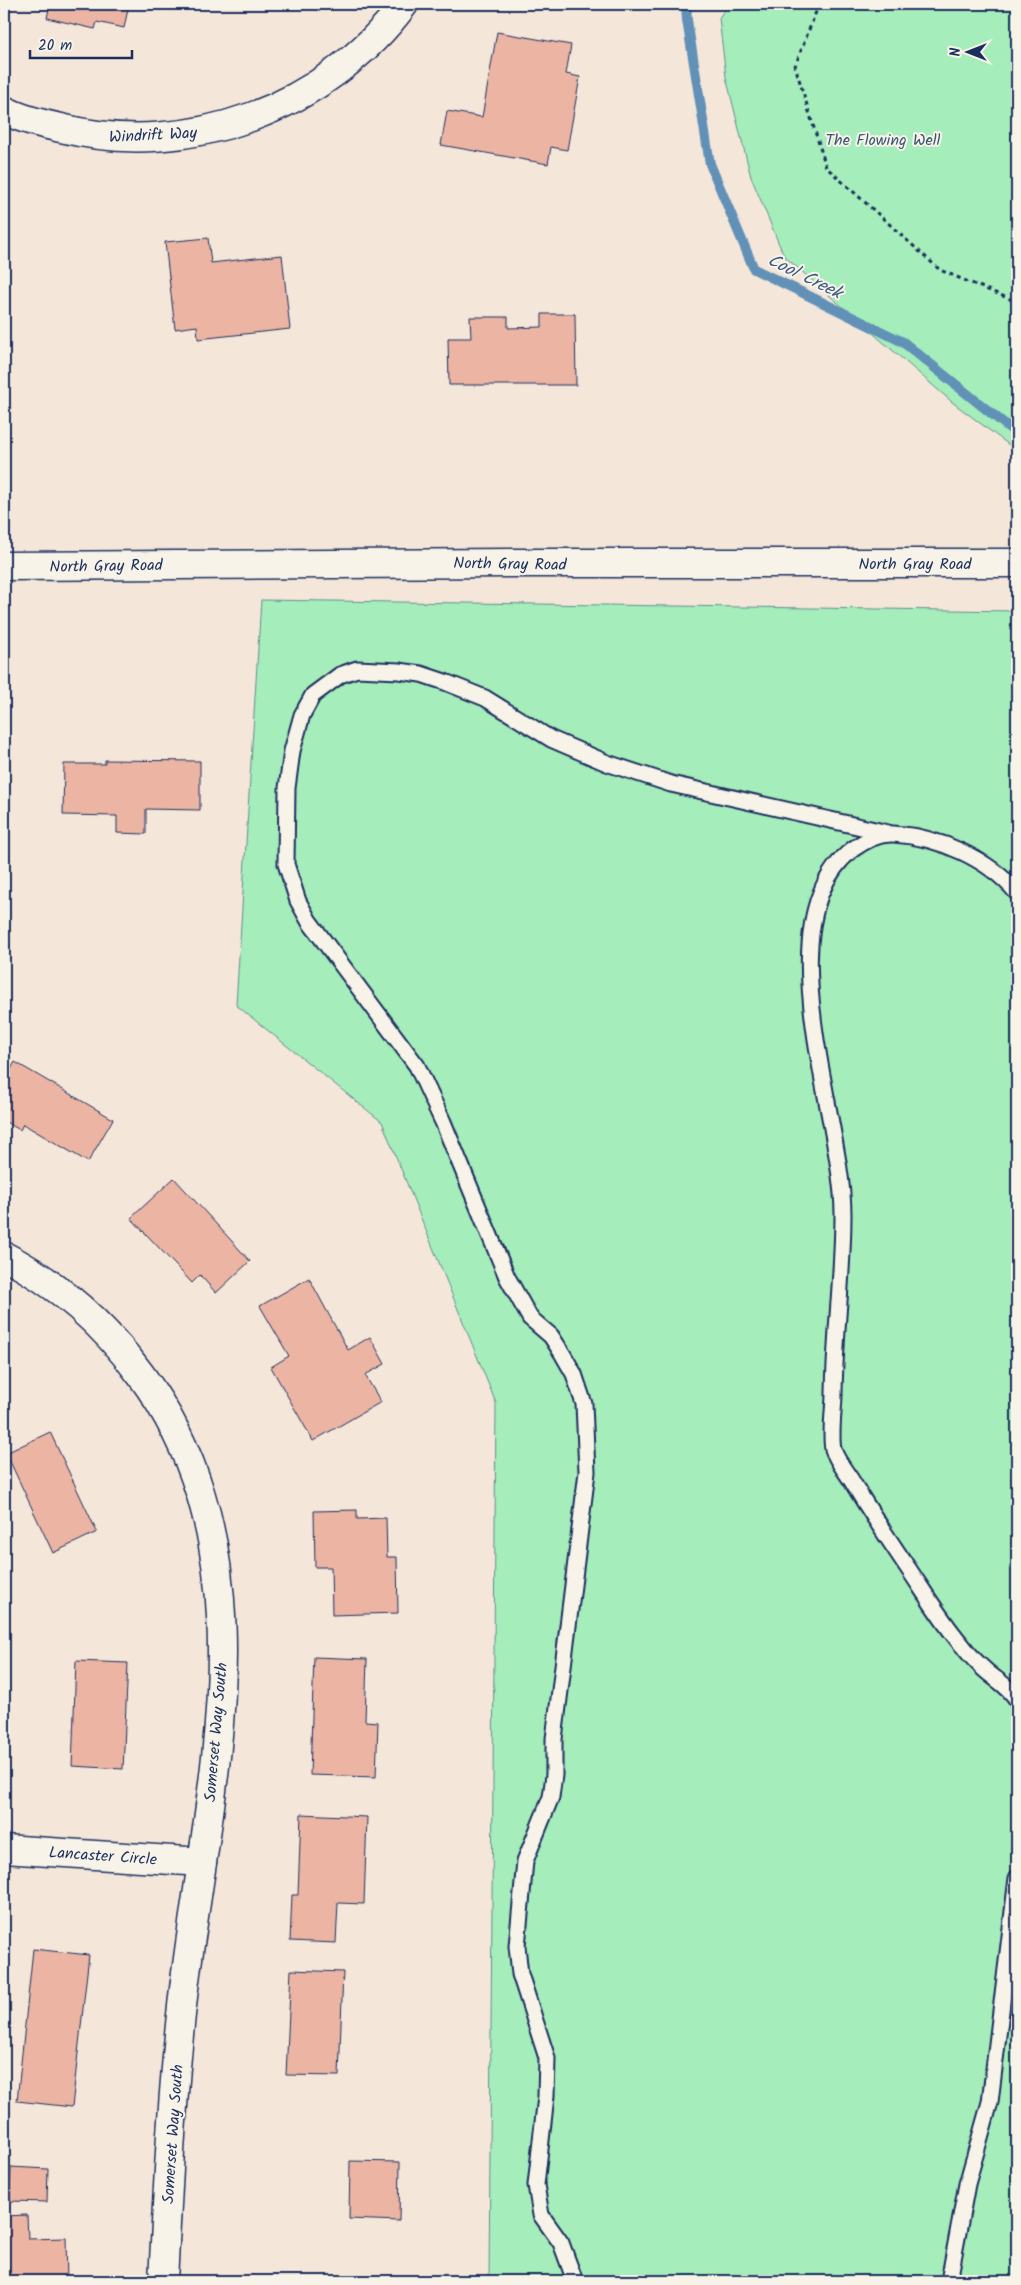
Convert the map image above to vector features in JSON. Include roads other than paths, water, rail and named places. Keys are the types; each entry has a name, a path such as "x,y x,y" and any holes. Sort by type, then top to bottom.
{"street":[{"name":"Windrift Way","path":"4,110 39,123 105,137 178,135 220,127 265,112 300,95 332,75 377,37 404,4"},
{"name":"North Gray Road","path":"4,566 357,562 628,564 1017,563"},
{"name":"Somerset Way South","path":"6,1257 68,1296 111,1337 150,1388 187,1453 199,1485 211,1528 222,1607 222,1678 202,1862 183,1996 175,2078 163,2281"},
{"name":"Lancaster Circle","path":"4,1849 202,1862"}],"lane":[{"path":"575,2281 561,2243 541,2216 536,2185 546,2096 547,2058 520,1974 517,1946 525,1861 551,1796 554,1775 554,1739 587,1472 584,1404 574,1374 562,1353 551,1336 530,1318 507,1277 444,1122 417,1066 309,921 298,900 286,864 287,788 292,751 302,715 313,695 340,675 357,669 399,670 421,674 485,698 551,739 607,763 662,781 888,833 919,836 964,853 990,869 1017,893"},
{"path":"888,833 862,842 843,856 825,884 818,900 810,933 810,984 814,1018 842,1190 842,1272 835,1332 833,1450 866,1505 938,1613 961,1644 985,1670 1010,1689 1017,1700"},
{"path":"949,2281 967,2184 990,2102 1017,1878"}],"waterway":[{"name":"Cool Creek","path":"686,4 710,164 754,269 903,342 1017,434"}],"park label":[{"name":"The Flowing Well","path":"883,139"}]}
